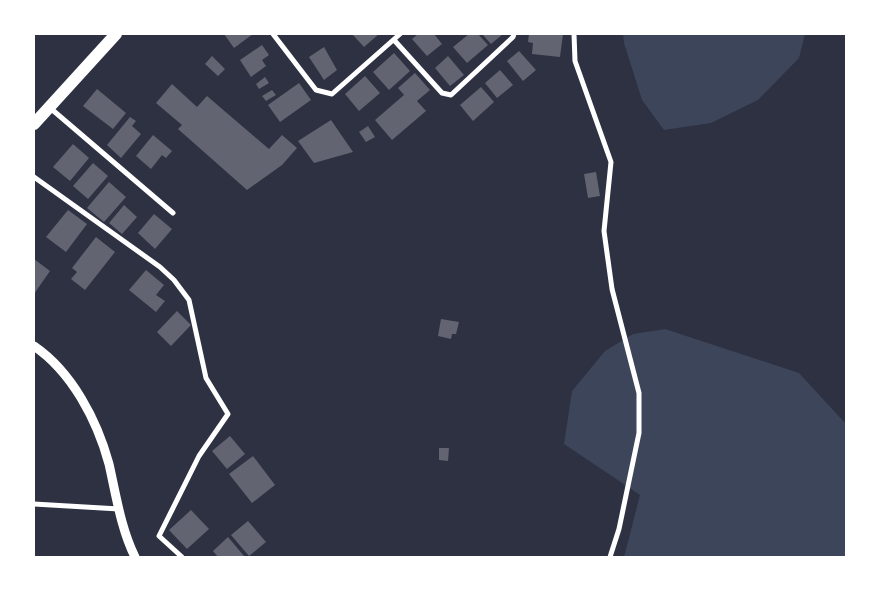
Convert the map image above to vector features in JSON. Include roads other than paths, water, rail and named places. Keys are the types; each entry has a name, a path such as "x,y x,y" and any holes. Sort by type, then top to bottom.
{"main road":[{"path":"34,124 116,34"}],"street":[{"path":"273,34 316,90 332,94 400,34"},
{"path":"394,40 442,92 451,95 514,34"},
{"path":"574,34 575,61 611,162 604,230 612,289 639,394 638,433 610,557"},
{"path":"49,106 173,213"},
{"path":"34,177 160,267 174,280 189,300 206,378 228,414 199,456 159,536 182,557"},
{"path":"34,346 49,357 86,404 108,462 119,509 135,557"},
{"path":"34,504 119,509"}]}
